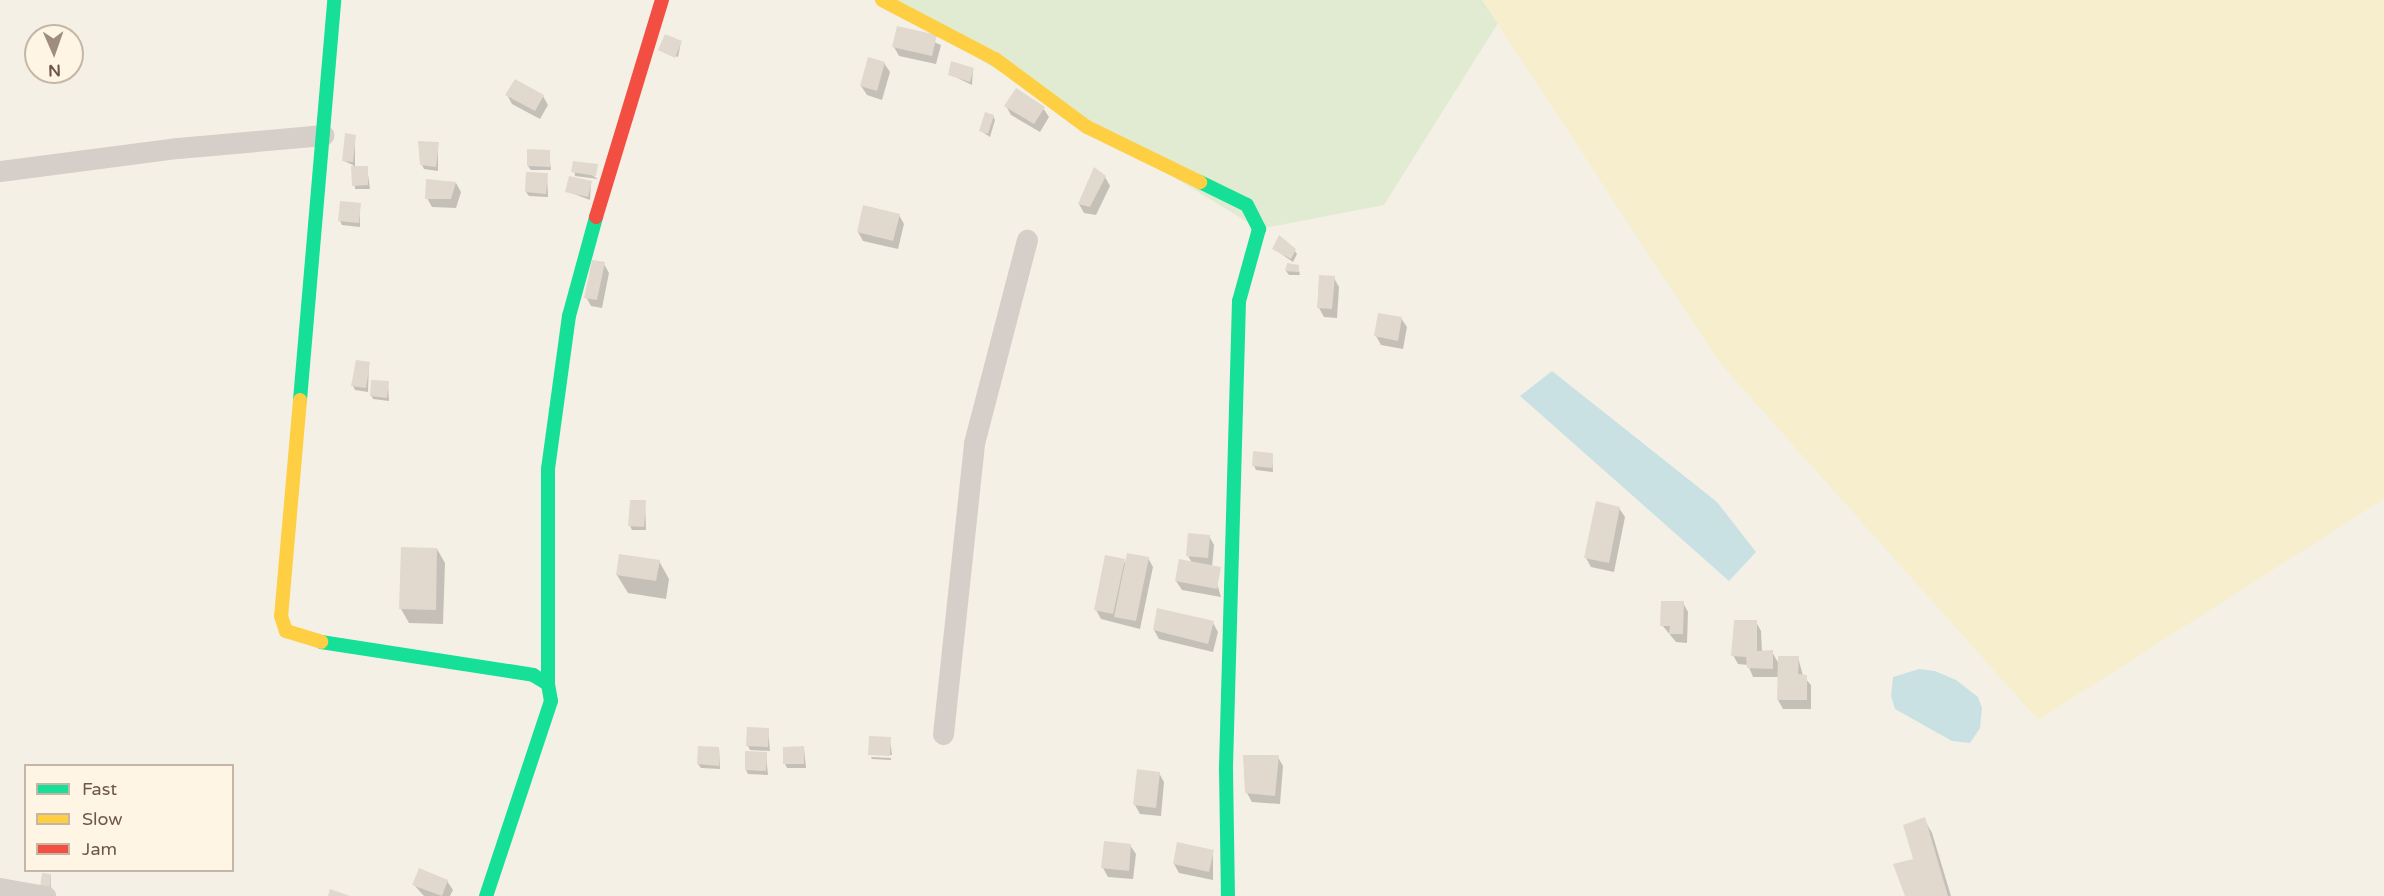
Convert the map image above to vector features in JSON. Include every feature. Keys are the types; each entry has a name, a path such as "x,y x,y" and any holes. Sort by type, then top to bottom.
{"street":[{"path":"334,0 281,616 286,631 339,648 533,675 548,684"},
{"path":"486,896 550,701 548,684 548,469 569,316 622,122 662,0"},
{"path":"882,0 995,59 1087,127 1247,205 1259,228 1239,301 1226,770 1228,896"},
{"path":"0,171 178,148 323,135"},
{"path":"944,734 974,443 1027,240"},
{"path":"0,888 45,896"}],"green space":[{"path":"882,0 1482,0 1498,23 1384,205 1259,229"}],"sand":[{"path":"1482,0 2384,0 2384,499 2038,720 1719,362"}],"water":[{"path":"1552,371 1717,502 1756,552 1729,581 1520,396"},
{"path":"1919,669 1935,671 1956,680 1978,697 1982,708 1980,728 1970,743 1952,741 1895,709 1891,696 1893,677"}],"building":[{"path":"897,26 937,35 932,56 892,47"},
{"path":"665,34 682,41 675,58 658,50"},
{"path":"868,57 885,62 877,91 860,86"},
{"path":"951,61 974,68 970,82 948,75"},
{"path":"515,79 544,95 535,111 505,95"},
{"path":"1016,88 1045,107 1034,124 1004,106"},
{"path":"985,112 994,115 988,134 979,131"},
{"path":"345,133 356,135 353,162 342,161"},
{"path":"418,141 439,142 436,167 420,165"},
{"path":"527,149 550,150 550,167 527,166"},
{"path":"573,161 598,164 596,176 571,172"},
{"path":"351,166 368,166 368,185 352,186"},
{"path":"1094,167 1106,176 1090,207 1078,204"},
{"path":"526,172 548,173 546,194 525,192"},
{"path":"569,176 592,181 588,197 565,192"},
{"path":"426,179 456,182 451,199 425,199"},
{"path":"340,201 361,203 359,223 338,221"},
{"path":"863,205 900,214 893,241 857,232"},
{"path":"1279,235 1296,249 1291,259 1272,249"},
{"path":"592,260 605,262 597,300 584,298"},
{"path":"1287,263 1299,265 1299,272 1285,271"},
{"path":"1319,275 1335,276 1332,309 1317,308"},
{"path":"1378,313 1402,317 1398,341 1374,336"},
{"path":"356,360 370,362 366,388 351,386"},
{"path":"371,380 389,381 387,398 370,396"},
{"path":"1253,451 1273,453 1272,468 1252,466"},
{"path":"630,500 646,500 644,527 628,526"},
{"path":"1596,501 1620,507 1609,563 1584,558"},
{"path":"1188,533 1210,535 1208,558 1186,556"},
{"path":"401,547 437,548 436,610 399,609"},
{"path":"1127,553 1149,557 1136,621 1114,617"},
{"path":"619,554 660,560 656,581 616,575"},
{"path":"1105,555 1125,559 1113,614 1094,610"},
{"path":"1179,559 1221,567 1217,589 1175,581"},
{"path":"1661,601 1684,601 1683,634 1669,634 1670,626 1660,626"},
{"path":"1157,608 1214,621 1208,644 1153,630"},
{"path":"1734,620 1757,620 1757,651 1773,650 1773,669 1747,668 1746,657 1731,656"},
{"path":"1778,656 1799,656 1798,674 1807,675 1807,700 1777,700"},
{"path":"747,727 769,728 768,747 746,746"},
{"path":"869,736 891,737 890,756 868,755"},
{"path":"698,746 719,747 719,766 697,764"},
{"path":"804,746 804,764 783,764 783,747"},
{"path":"745,751 767,752 766,771 745,770"},
{"path":"1243,755 1279,755 1275,796 1245,793"},
{"path":"1137,769 1160,772 1156,808 1133,805"},
{"path":"1925,817 1948,896 1905,896 1893,864 1913,859 1903,825"},
{"path":"1104,841 1131,844 1129,871 1101,868"},
{"path":"1177,842 1214,850 1209,872 1173,864"},
{"path":"419,868 448,880 442,896 412,885"},
{"path":"42,873 51,874 50,890 40,888"},
{"path":"330,889 350,896 328,896"}],"traffic: fast":[{"path":"300,400 334,0"},
{"path":"1200,182 1247,205 1259,229 1239,301 1226,770 1228,896"},
{"path":"548,684 548,469 569,316 596,217"},
{"path":"321,642 533,675 548,684 551,701 486,896"}],"traffic: slow":[{"path":"882,0 995,59 1087,127 1200,182"},
{"path":"300,400 281,616 286,631 321,642"}],"traffic: jam":[{"path":"596,217 662,0"}]}
